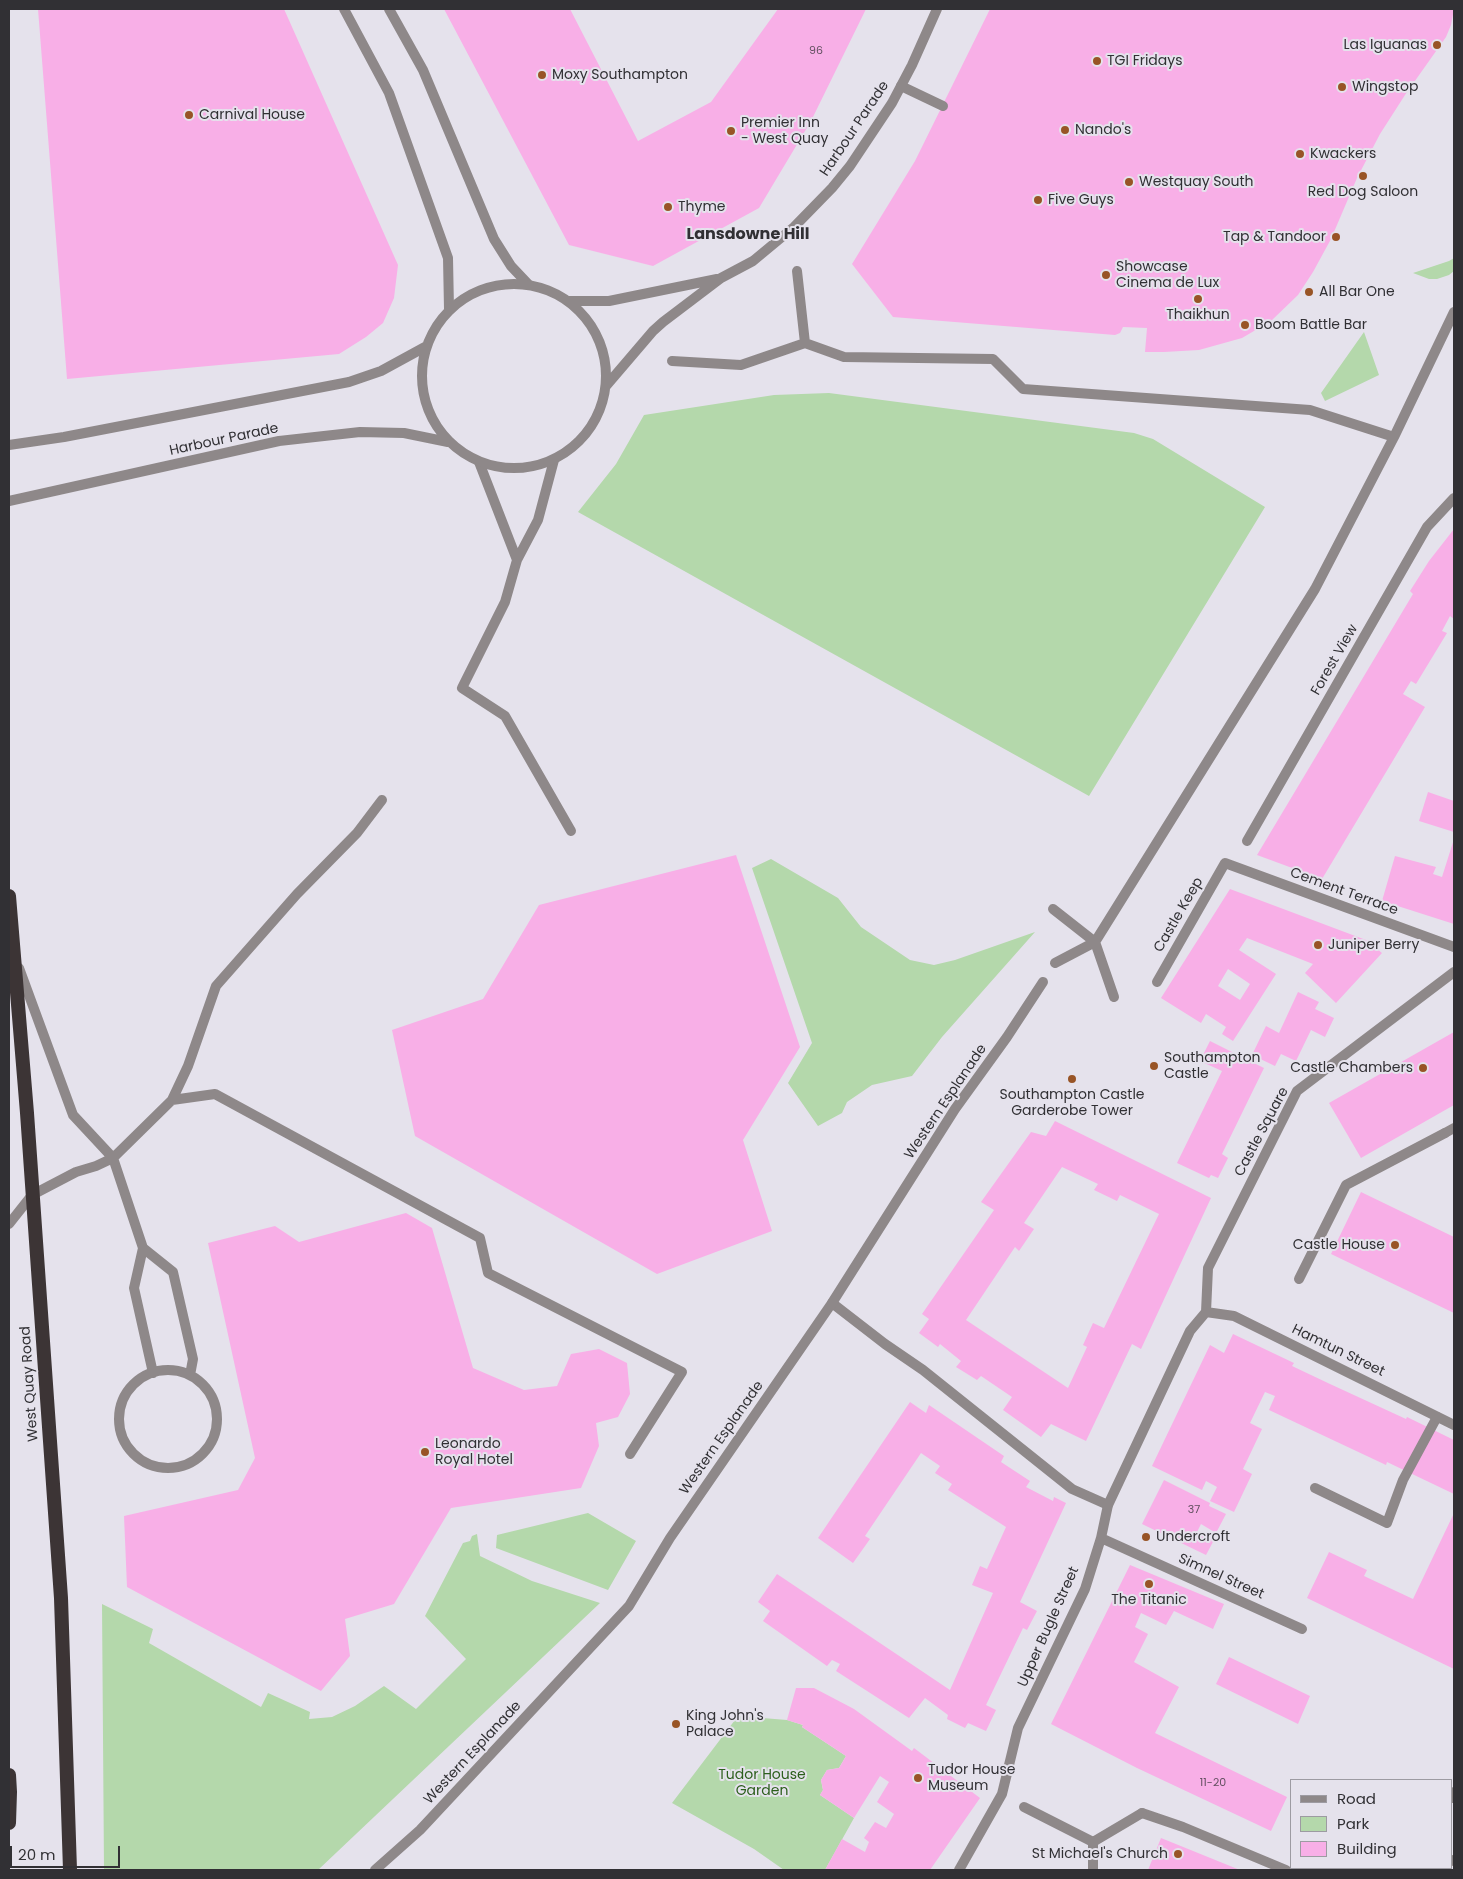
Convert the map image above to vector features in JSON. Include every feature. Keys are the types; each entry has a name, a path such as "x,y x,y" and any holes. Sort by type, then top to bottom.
{"highway":[{"name":"West Quay Road","path":"9,896 61,1598 70,1870"},
{"path":"9,1775 9,1823"}],"street":[{"path":"344,9 388,93 448,258 449,309"},
{"path":"389,9 423,70 494,239 511,266 528,284"},
{"name":"Harbour Parade","path":"606,386 653,331 721,278 752,261 794,227 832,188 892,102 937,9"},
{"path":"901,86 943,106"},
{"path":"797,270 805,343"},
{"name":"Harbour Parade","path":"568,301 609,301 721,278"},
{"path":"499,284 528,284 549,290 568,301 586,318 598,338 606,362 606,386 598,416 580,442 554,460 529,468 504,469 479,462 462,454 448,442 432,422 423,398 421,373 425,347 435,327 449,309 472,293 499,284"},
{"path":"1055,963 1095,942 1315,589 1394,437 1454,312"},
{"path":"672,361 741,365 805,343 844,357 993,359 1023,389 1310,410 1394,437"},
{"path":"9,445 64,437 349,382 381,371 425,347"},
{"name":"Harbour Parade","path":"9,501 280,441 360,432 404,433 448,442"},
{"path":"554,460 538,520 517,560 505,602 462,688 505,716 571,831"},
{"path":"479,462 517,560"},
{"name":"Forest View","path":"1247,840 1427,527 1454,498"},
{"path":"9,1224 32,1195 76,1172 113,1158 172,1100 188,1066 216,986 297,894 358,833 382,800"},
{"name":"Cement Terrace","path":"1225,863 1454,947"},
{"name":"Castle Keep","path":"1157,982 1225,863"},
{"path":"1053,909 1095,942 1114,998"},
{"path":"12,951 73,1115 113,1158 143,1248 134,1288 153,1373"},
{"name":"Castle Square","path":"1206,1312 1208,1268 1297,1091 1454,972"},
{"name":"Western Esplanade","path":"375,1870 420,1830 629,1606 670,1538 832,1303 955,1109 1007,1037 1043,982"},
{"path":"172,1100 214,1094 480,1238 488,1273 682,1372 630,1454"},
{"path":"1299,1279 1346,1185 1450,1131"},
{"path":"143,1248 173,1272 193,1359 190,1375"},
{"path":"832,1303 885,1344 923,1370 1072,1489 1108,1505"},
{"name":"Hamtun Street","path":"1206,1312 1234,1316 1454,1425"},
{"name":"Upper Bugle Street","path":"959,1870 1002,1794 1018,1728 1085,1589 1108,1505 1190,1330 1206,1312"},
{"path":"165,1370 178,1371 190,1375 204,1385 213,1400 217,1416 216,1433 208,1448 196,1460 181,1467 164,1469 147,1465 133,1455 123,1441 119,1424 121,1405 130,1387 141,1378 153,1373 165,1370"},
{"path":"1315,1488 1387,1523 1403,1480 1437,1417"},
{"name":"Simnel Street","path":"1100,1538 1302,1629"},
{"path":"1024,1807 1093,1842"},
{"path":"1093,1842 1142,1813 1184,1828 1286,1870"},
{"path":"1093,1842 1093,1870"}],"green space":[{"path":"1454,258 1454,271 1449,275 1437,279 1429,279 1413,273 1449,261"},
{"path":"1364,332 1379,375 1325,401 1321,393"},
{"path":"829,393 1134,433 1153,439 1265,507 1089,796 578,512 616,464 644,415 774,395"},
{"path":"771,859 838,898 861,927 910,960 934,965 955,960 1035,932 942,1037 912,1076 872,1085 847,1102 842,1113 818,1126 788,1083 812,1043 752,868"},
{"path":"588,1513 636,1541 608,1590 496,1548 497,1535"},
{"path":"477,1534 480,1556 532,1581 600,1603 318,1870 104,1870 102,1604 153,1629 149,1643 261,1707 268,1693 310,1712 309,1719 332,1717 355,1706 384,1686 416,1709 466,1659 425,1616 463,1543 470,1541 472,1536"},
{"name":"Tudor House Garden","path":"738,1716 787,1720 803,1725 802,1727 846,1756 839,1768 827,1770 821,1780 823,1790 820,1795 854,1818 825,1870 784,1870 754,1849 672,1803"}],"building":[{"name":"Carnival House","path":"38,9 284,9 398,265 394,298 383,323 366,337 339,354 67,379"},
{"path":"444,9 570,9 638,141 711,102 778,9 866,9 811,121 759,208 653,266 569,245"},
{"name":"Westquay South","path":"990,9 1454,9 1451,25 1446,37 1380,134 1357,178 1331,239 1298,295 1271,321 1242,338 1199,350 1145,352 1147,328 1123,327 1120,333 1115,335 893,317 852,264 915,161"},
{"path":"1454,529 1454,619 1450,616 1442,631 1447,633 1416,684 1411,681 1403,694 1425,707 1322,879 1257,855 1413,594 1410,591 1429,561"},
{"path":"1428,792 1454,801 1454,832 1419,821"},
{"path":"1454,839 1454,924 1382,901 1395,856 1436,867 1433,874 1442,877"},
{"path":"736,855 800,1047 743,1140 772,1231 657,1274 415,1136 392,1030 483,999 539,905"},
{"path":"1230,889 1366,940 1382,953 1336,1003 1305,973 1313,964 1247,938 1239,950 1276,974 1233,1041 1222,1034 1226,1027 1206,1014 1201,1023 1161,998","holes":["1228,969 1250,984 1240,1000 1218,986"]},
{"path":"1298,992 1319,1002 1315,1009 1334,1018 1325,1037 1311,1030 1296,1061 1281,1054 1275,1066 1252,1055 1266,1026 1279,1033"},
{"name":"Castle Chambers","path":"1454,1032 1454,1105 1361,1158 1329,1103"},
{"path":"1210,1041 1264,1068 1222,1154 1228,1158 1218,1178 1211,1175 1209,1178 1177,1163 1222,1071 1200,1061"},
{"path":"1055,1121 1211,1198 1141,1349 1132,1344 1086,1441 1051,1424 1041,1437 1003,1410 1012,1397 981,1376 977,1380 956,1367 961,1361 940,1344 938,1347 919,1333 929,1319 922,1314 994,1210 981,1202 1031,1132 1046,1136","holes":["1062,1167 1098,1184 1094,1190 1117,1201 1120,1195 1159,1214 1104,1328 1093,1323 1083,1345 1087,1347 1068,1388 966,1320 1015,1247 1019,1251 1034,1229 1024,1223"]},
{"name":"Castle House","path":"1361,1192 1454,1237 1454,1313 1331,1254"},
{"name":"Leonardo Royal Hotel","path":"406,1213 432,1228 473,1368 524,1390 557,1386 571,1354 599,1349 627,1363 630,1394 618,1417 596,1423 599,1446 581,1488 451,1508 394,1604 345,1619 350,1656 321,1691 127,1587 124,1516 238,1490 255,1458 208,1243 275,1226 299,1242"},
{"path":"1233,1334 1294,1363 1292,1366 1454,1440 1454,1494 1387,1462 1386,1465 1269,1410 1275,1396 1265,1392 1250,1423 1262,1429 1243,1469 1252,1474 1234,1512 1210,1501 1217,1487 1206,1481 1202,1490 1152,1466 1210,1345 1224,1353"},
{"path":"910,1402 926,1413 929,1405 1004,1456 1001,1462 1030,1481 1026,1487 1053,1501 1054,1497 1066,1503 1020,1602 1037,1611 1027,1630 1023,1628 986,1705 996,1710 986,1731 968,1723 965,1728 947,1719 948,1715 925,1698 909,1718 836,1671 840,1664 832,1660 827,1666 763,1621 770,1611 758,1602 777,1574 950,1690 993,1593 972,1585 980,1566 987,1569 1006,1527 948,1490 952,1484 935,1473 940,1466 921,1453 865,1536 870,1539 853,1563 818,1538"},
{"path":"1164,1480 1210,1503 1209,1506 1226,1514 1216,1533 1201,1524 1197,1532 1214,1540 1206,1555 1142,1524"},
{"path":"1454,1513 1454,1669 1307,1598 1329,1552 1367,1570 1364,1576 1413,1599"},
{"path":"1130,1565 1224,1604 1213,1629 1174,1611 1166,1625 1141,1613 1135,1627 1148,1634 1134,1662 1179,1687 1155,1733 1287,1797 1271,1831 1137,1768 1051,1724"},
{"path":"1229,1657 1310,1696 1298,1724 1216,1684"},
{"name":"Tudor House Museum","path":"796,1688 814,1688 854,1709 912,1751 914,1748 980,1798 930,1870 825,1870 842,1839 865,1852 869,1842 864,1838 875,1822 886,1828 894,1814 877,1802 889,1782 880,1776 854,1818 820,1795 823,1790 821,1780 827,1770 839,1768 846,1756 802,1727 803,1725 787,1720"},
{"name":"St Michael's Church","path":"1161,1838 1240,1870 1148,1870"}],"place":[{"name":"Las Iguanas","path":"1437,45"},
{"name":"TGI Fridays","path":"1097,61"},
{"name":"Moxy Southampton","path":"542,75"},
{"name":"Wingstop","path":"1342,87"},
{"name":"Carnival House","path":"189,115"},
{"name":"Nando's","path":"1065,130"},
{"name":"Premier Inn - West Quay","path":"731,131"},
{"name":"Kwackers","path":"1300,154"},
{"name":"Red Dog Saloon","path":"1363,176"},
{"name":"Westquay South","path":"1129,182"},
{"name":"Five Guys","path":"1038,200"},
{"name":"Thyme","path":"668,207"},
{"name":"Tap & Tandoor","path":"1336,237"},
{"name":"Showcase Cinema de Lux","path":"1106,275"},
{"name":"All Bar One","path":"1309,292"},
{"name":"Thaikhun","path":"1198,299"},
{"name":"Boom Battle Bar","path":"1245,325"},
{"name":"Juniper Berry","path":"1318,945"},
{"name":"Southampton Castle","path":"1154,1066"},
{"name":"Castle Chambers","path":"1423,1068"},
{"name":"Southampton Castle Garderobe Tower","path":"1072,1079"},
{"name":"Castle House","path":"1395,1245"},
{"name":"Leonardo Royal Hotel","path":"425,1452"},
{"name":"Undercroft","path":"1146,1537"},
{"name":"The Titanic","path":"1149,1584"},
{"name":"King John's Palace","path":"676,1724"},
{"name":"Tudor House Museum","path":"918,1778"},
{"name":"St Michael's Church","path":"1178,1854"}],"district":[{"name":"Lansdowne Hill","path":"748,235"}]}
